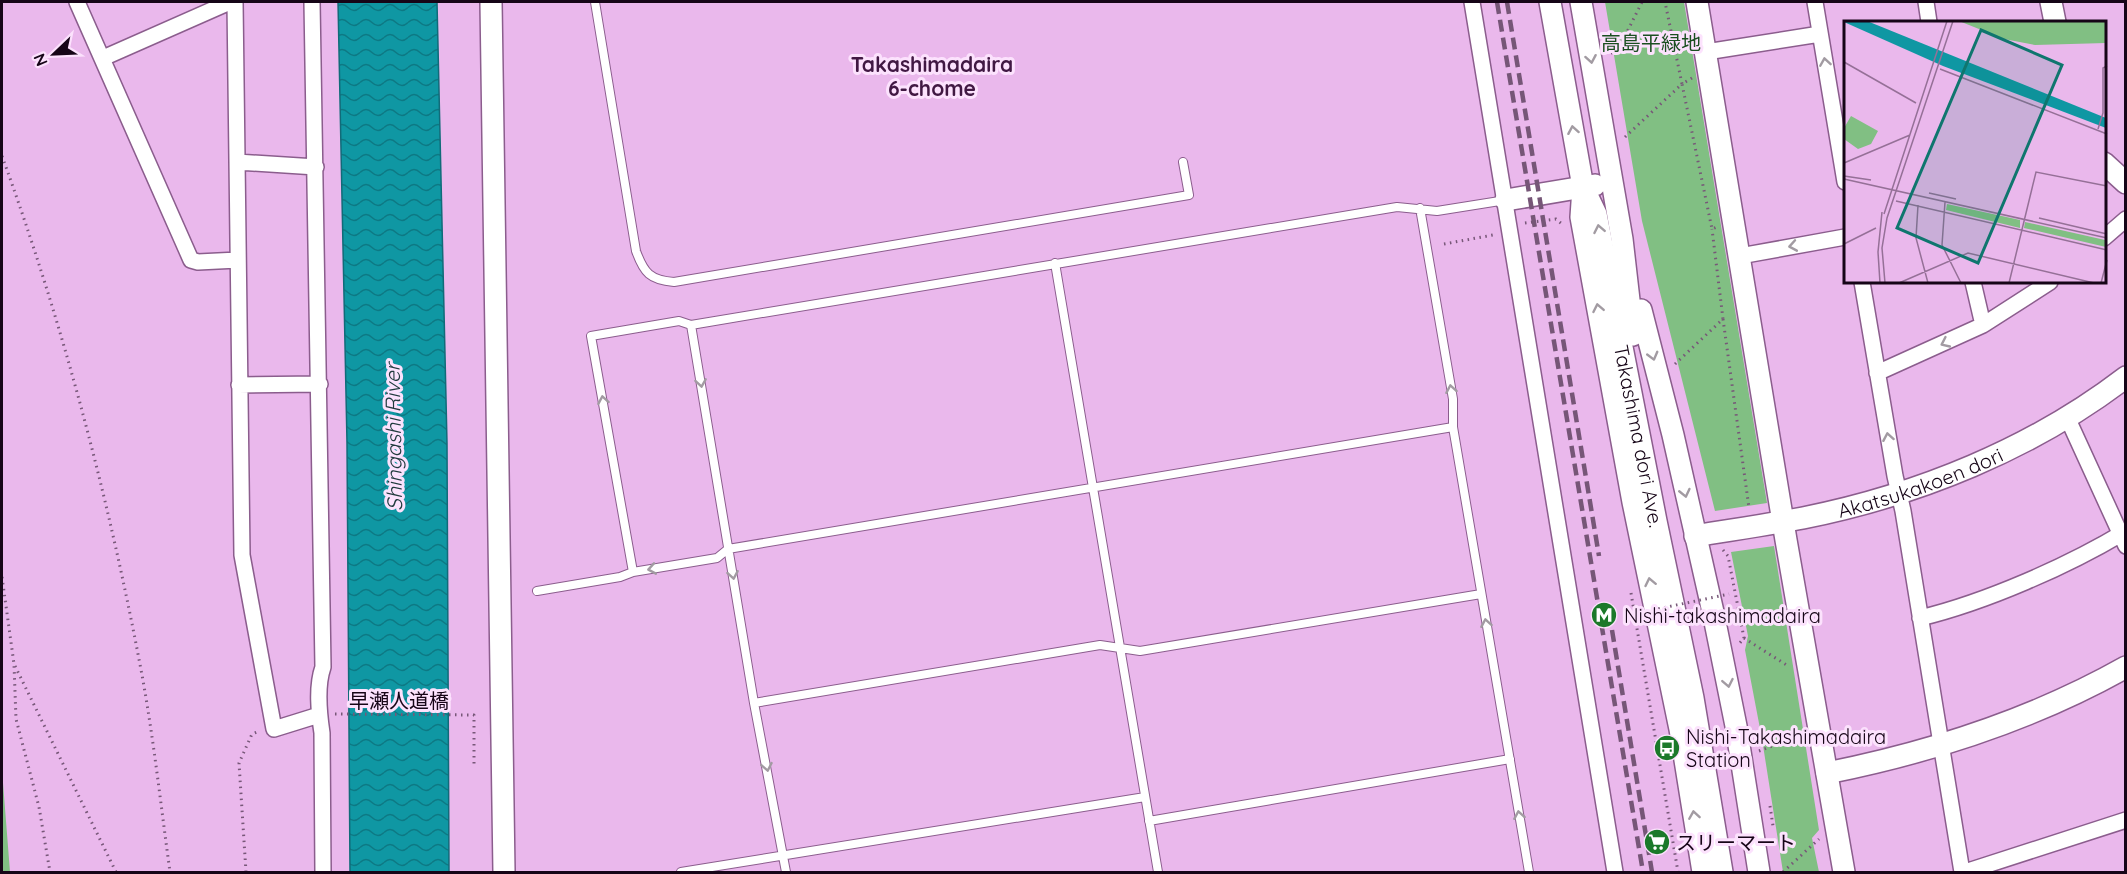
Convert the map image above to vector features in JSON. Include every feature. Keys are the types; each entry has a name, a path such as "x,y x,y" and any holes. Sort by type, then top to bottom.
{"main road":[{"path":"491,2 504,873"},
{"name":"Takashima dori Ave.","path":"1550,2 1583,187 1596,214 1656,521 1699,697 1734,873"},
{"name":"Takashima dori Ave.","path":"1581,2 1622,239 1636,365 1674,539 1699,697 1722,873"},
{"path":"1697,2 1844,873"},
{"path":"2051,2 2055,21"},
{"path":"2106,165 2126,183"},
{"path":"1506,200 1612,182"},
{"path":"1583,187 1581,217 1633,502 1680,729 1703,873"},
{"path":"1622,239 1660,383 1713,612 1736,726 1759,873"},
{"name":"Akatsukakoen dori","path":"1695,536 1783,522 1899,494 1985,460 2067,417 2126,377"},
{"path":"1827,774 1942,746 2030,714 2126,667"}],"street":[{"path":"77,2 191,260 198,262 238,260"},
{"path":"102,58 230,2"},
{"path":"235,2 242,555 274,729 319,715"},
{"path":"312,2 320,384 323,667 320,675 319,715 322,734 323,873"},
{"path":"1472,2 1615,873"},
{"path":"1815,2 1820,34 1838,96 1844,170"},
{"path":"1926,2 1929,21"},
{"path":"1706,52 1820,34"},
{"path":"237,162 316,167"},
{"path":"2106,236 2126,219"},
{"path":"1740,256 1844,237"},
{"path":"1862,284 1964,873 2126,820"},
{"path":"1973,284 1977,308 1983,325"},
{"path":"1877,373 1983,325 2047,284"},
{"path":"239,385 320,384"},
{"path":"1920,618 1986,597 2124,537 2067,417"}],"lane":[{"path":"595,2 636,251 649,275 661,281 674,282 1189,195 1183,162"},
{"path":"633,572 591,336 680,321 691,325 1397,207 1437,211 1506,200"},
{"path":"1420,208 1453,399 1453,427 1529,873"},
{"path":"1055,263 1158,873"},
{"path":"691,325 754,703 786,873"},
{"path":"537,591 717,558 728,549 1453,427"},
{"path":"754,703 1100,645 1140,651 1481,594"},
{"path":"1149,821 1510,759"},
{"path":"681,873 1145,797"}],"path":[{"path":"1611,53 1617,52 1642,2"},
{"path":"1665,2 1712,228 1749,508"},
{"path":"1625,136 1682,84"},
{"path":"2,156 58,325 101,483 142,676 170,873"},
{"path":"1712,228 1724,226"},
{"path":"1444,244 1493,235"},
{"path":"1674,365 1723,319"},
{"path":"1722,549 1732,547"},
{"path":"1722,549 1722,559"},
{"path":"1722,549 1728,556 1744,638 1788,667"},
{"path":"2,577 14,664 15,719 39,807 50,873"},
{"path":"1629,615 1729,594"},
{"path":"1739,644 1744,638"},
{"path":"14,664 116,873"},
{"name":"早瀬人道橋","path":"335,714 474,715 474,764"},
{"path":"246,873 239,763 252,734 274,729"},
{"path":"1757,741 1759,752 1807,733"},
{"path":"1769,801 1774,831"},
{"path":"1783,873 1824,835"}],"green space":[{"name":"高島平緑地","path":"1605,2 1684,2 1767,503 1715,511 1642,221"},
{"path":"1774,546 1819,830 1812,838 1819,872 1783,872 1745,650 1748,636 1731,552"},
{"path":"2,770 10,872 2,872"}],"water":[{"name":"Shingashi River","path":"338,2 437,2 447,443 449,872 350,872 347,443"}],"railway":[{"path":"1497,2 1643,872"},
{"path":"1507,2 1599,556"},
{"path":"1612,630 1652,872"}],"place":[{"name":"Nishi-takashimadaira","path":"1604,615"},
{"name":"Nishi-Takashimadaira Station","path":"1667,748"},
{"name":"スリーマート","path":"1657,842"}],"district":[{"name":"Takashimadaira 6-chome","path":"932,76"}]}
